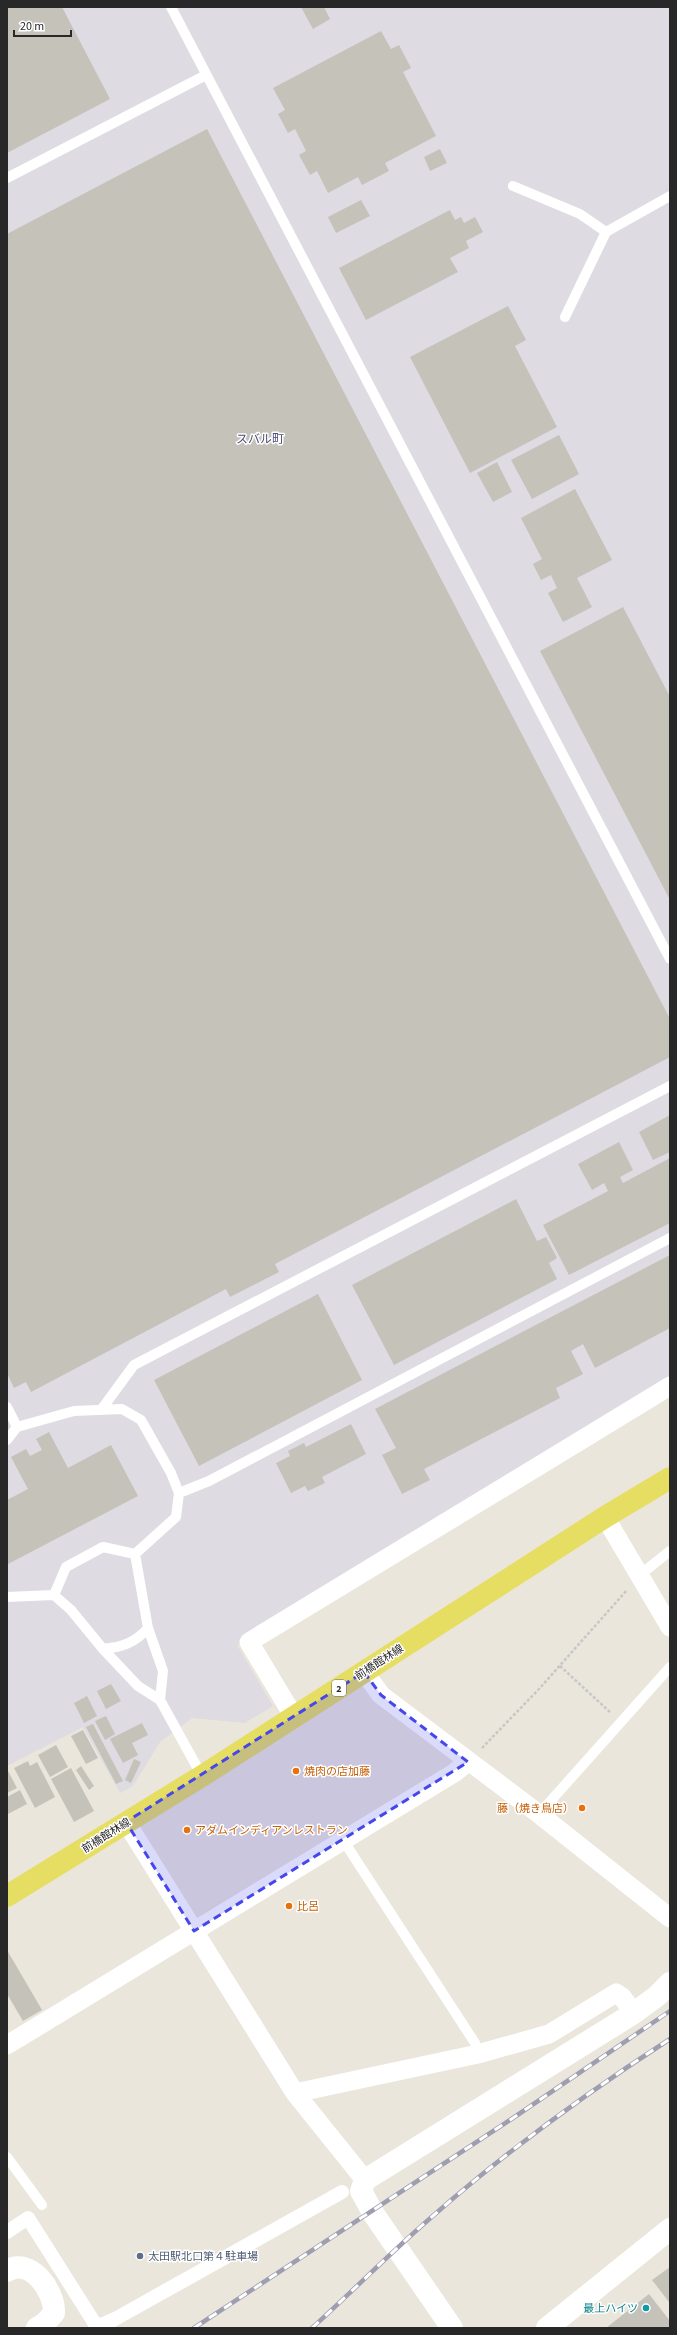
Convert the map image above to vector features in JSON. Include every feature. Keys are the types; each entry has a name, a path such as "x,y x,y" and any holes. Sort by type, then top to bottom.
{"main road":[{"name":"前橋館林線","path":"7,1896 202,1776 605,1517 670,1478"}],"street":[{"path":"294,1717 249,1642 670,1386"},
{"path":"605,1517 641,1574 670,1627"},
{"path":"364,1672 381,1695 539,1814 670,1918"},
{"path":"7,2045 454,1773 468,1762"},
{"path":"126,1822 296,2093 364,2180"},
{"path":"452,2328 373,2213 361,2191 364,2180 634,2013 657,1996 670,1983"},
{"path":"296,2093 478,2054 549,2034 616,1994 622,1997 634,2013"},
{"path":"7,2232 28,2218 96,2327 115,2319 342,2192"},
{"path":"547,2328 670,2229"},
{"path":"7,2271 18,2267 28,2268 40,2279 52,2299 54,2313 45,2323 37,2328"}],"lane":[{"path":"171,7 670,959"},
{"path":"7,178 206,75"},
{"path":"513,186 580,214 606,232"},
{"path":"565,317 606,232 670,196"},
{"path":"101,1410 134,1365 670,1086"},
{"path":"179,1493 209,1481 670,1238"},
{"path":"7,1407 17,1427"},
{"path":"7,1440 17,1427 74,1410 122,1409 141,1420 171,1473 179,1493 176,1517 135,1554"},
{"path":"54,1595 66,1567 104,1547 135,1554"},
{"path":"641,1574 670,1551"},
{"path":"135,1554 148,1628 163,1671 160,1700"},
{"path":"7,1597 54,1595 71,1610 103,1649 138,1686 160,1700 202,1776"},
{"path":"103,1649 121,1648 139,1639 148,1628"},
{"path":"539,1814 670,1667"},
{"path":"343,1840 475,2043 478,2054"},
{"path":"7,2157 42,2205"}],"path":[{"path":"468,1762 560,1666 641,1574"},
{"path":"560,1666 621,1722"}],"highlighted area":[{"path":"364,1672 381,1695 468,1762 194,1931 126,1822"}],"shaded area":[{"path":"7,7 670,7 670,1378 237,1645 273,1706 245,1723 192,1718 160,1742 133,1786 120,1793 83,1727 7,1766"}],"building":[{"path":"7,7 62,7 110,99 7,153"},
{"path":"301,7 324,7 330,19 313,29"},
{"path":"381,31 391,49 399,45 411,68 403,72 436,136 385,163 389,171 362,185 358,177 328,193 317,171 310,175 299,155 306,151 295,129 288,133 278,114 285,110 273,88"},
{"path":"207,129 670,1019 670,1057 275,1264 279,1272 230,1297 226,1289 31,1392 26,1382 14,1388 7,1373 7,234"},
{"path":"440,149 447,163 430,171 424,157"},
{"path":"361,200 370,216 336,233 328,217"},
{"path":"450,210 455,220 461,217 464,223 475,217 483,232 466,241 469,248 450,258 458,272 366,320 339,268"},
{"path":"508,306 526,340 515,346 557,427 470,473 410,357"},
{"path":"559,435 579,474 532,499 511,460"},
{"path":"497,462 512,492 493,502 477,473"},
{"path":"575,489 612,560 577,578 592,607 563,622 548,593 557,588 551,575 541,580 533,564 542,559 521,518"},
{"path":"623,607 670,697 670,900 540,651"},
{"path":"670,1115 670,1152 653,1160 639,1132"},
{"path":"619,1142 633,1170 620,1177 623,1183 670,1158 670,1223 569,1275 543,1225 608,1191 604,1183 592,1190 578,1164"},
{"path":"516,1199 537,1241 546,1237 557,1258 549,1263 557,1279 394,1365 352,1285"},
{"path":"670,1255 670,1328 595,1368 583,1344 571,1351 583,1374 556,1388 560,1398 424,1469 430,1480 402,1494 382,1455 396,1448 375,1409"},
{"path":"318,1294 362,1380 199,1466 154,1380"},
{"path":"351,1424 366,1454 322,1477 325,1483 308,1491 305,1486 291,1493 276,1463 290,1456 288,1451 304,1443 306,1447"},
{"path":"49,1432 68,1468 111,1445 138,1496 8,1564 7,1500 28,1489 11,1457 26,1449 30,1456 42,1450 36,1439"},
{"path":"111,1684 121,1701 106,1709 97,1691"},
{"path":"87,1696 97,1716 84,1723 74,1703"},
{"path":"106,1716 115,1734 105,1740 95,1721"},
{"path":"142,1723 148,1735 132,1743 138,1755 123,1763 110,1739"},
{"path":"93,1724 123,1781 116,1784 86,1727"},
{"path":"83,1730 98,1758 86,1764 71,1736"},
{"path":"56,1745 68,1767 50,1777 38,1755"},
{"path":"134,1759 141,1762 131,1783 125,1780"},
{"path":"28,1761 30,1766 37,1762 55,1797 35,1808 14,1768"},
{"path":"81,1766 94,1786 89,1790 76,1770"},
{"path":"71,1768 94,1811 74,1822 51,1779"},
{"path":"7,1769 17,1788 7,1793"},
{"path":"20,1790 27,1804 8,1814 7,1797"},
{"path":"7,1950 42,2010 23,2021 7,1994"},
{"path":"670,2267 670,2301 669,2302 652,2280"},
{"name":"最上ハイツ","path":"649,2294 670,2321 670,2328 606,2328"}],"railway":[{"path":"194,2328 516,2116 670,2011"},
{"path":"312,2328 418,2229 462,2191 549,2122 670,2039"}],"place":[{"name":"焼肉の店加藤","path":"296,1771"},
{"name":"藤（焼き鳥店）","path":"582,1808"},
{"name":"アダムインディアンレストラン","path":"187,1830"},
{"name":"比呂","path":"289,1906"},
{"name":"太田駅北口第４駐車場","path":"140,2256"},
{"name":"最上ハイツ","path":"646,2308"}],"district":[{"name":"スバル町","path":"260,439"}]}
